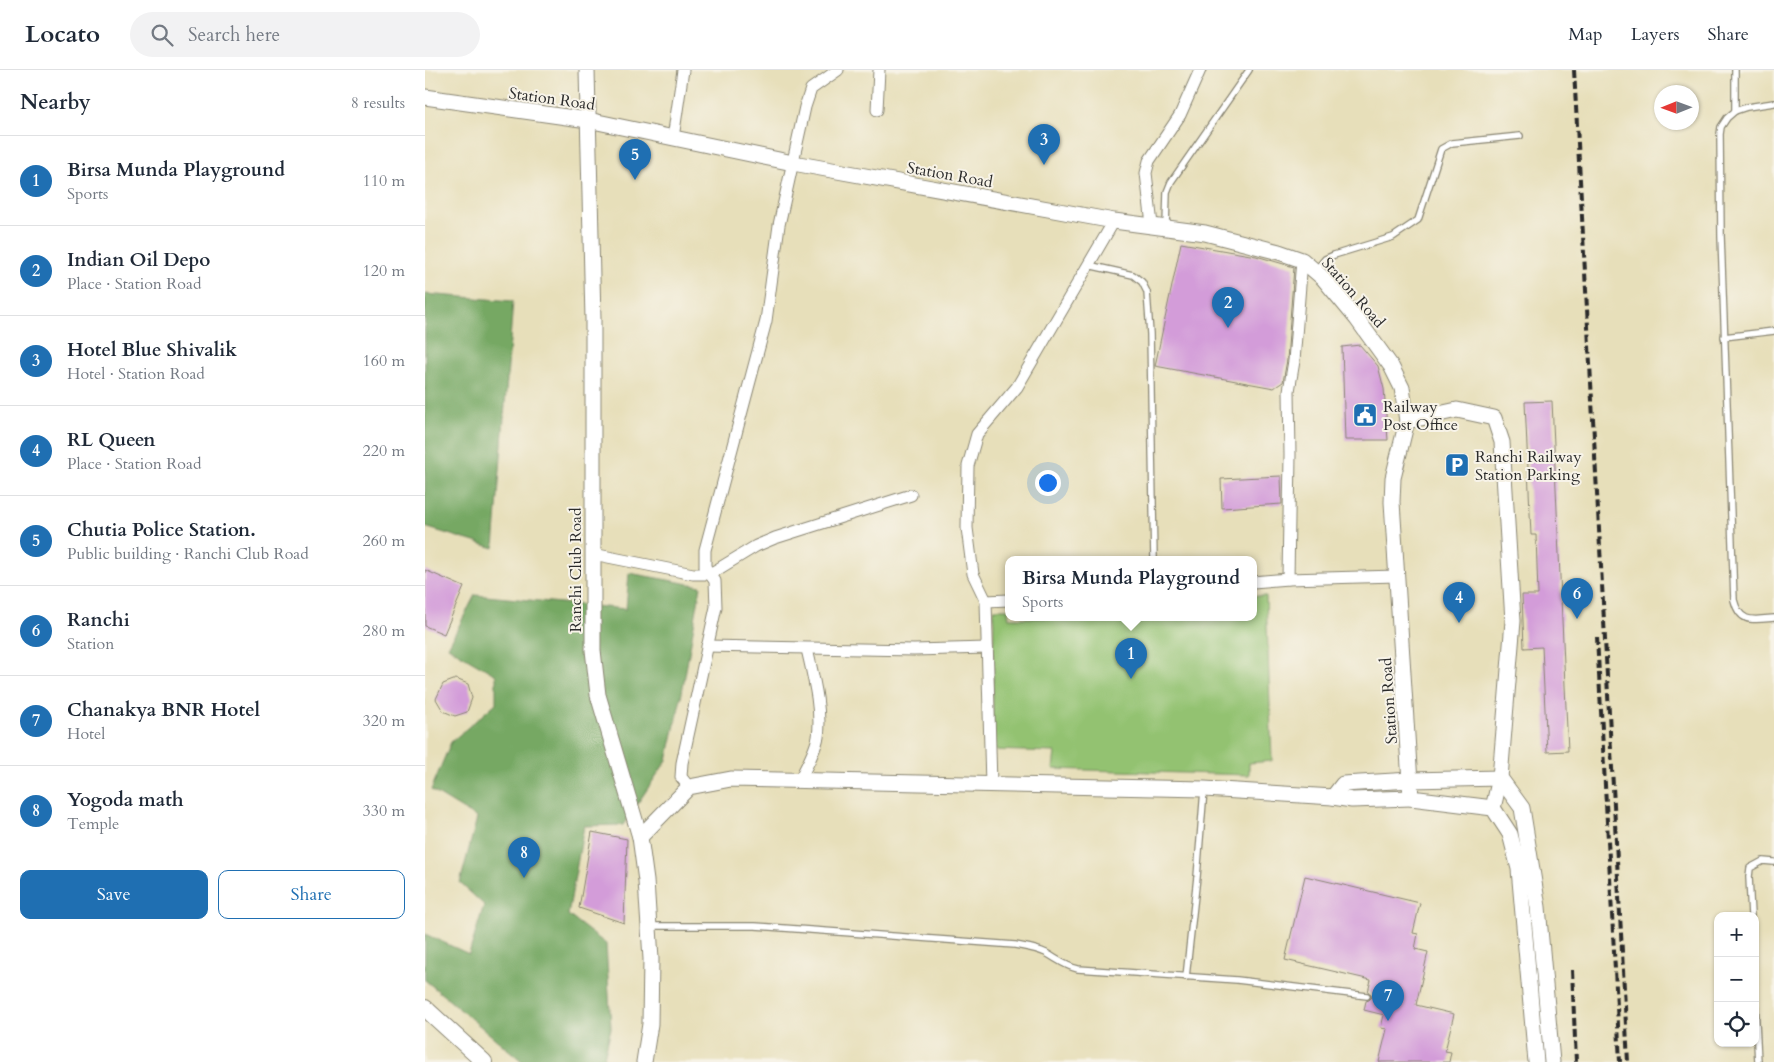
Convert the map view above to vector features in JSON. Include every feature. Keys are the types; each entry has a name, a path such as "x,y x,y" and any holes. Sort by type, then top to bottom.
{"main road":[{"path":"425,1008 484,1062"}],"street":[{"name":"Ranchi Club Road","path":"587,70 593,319 593,650 598,695 640,837 646,881 651,959 649,1024 644,1062"},
{"path":"673,138 683,70"},
{"path":"689,787 681,777 681,763 716,607 715,581 705,567 705,550 766,321 779,225 805,107 811,89 823,76 838,70"},
{"path":"877,110 879,70"},
{"path":"1159,226 1146,173 1149,161 1180,115 1200,70"},
{"name":"Station Road","path":"425,97 588,120 793,164 1114,221 1205,233 1279,252 1302,260 1323,278 1357,319 1391,366 1402,388 1407,421 1393,478 1392,502 1411,798"},
{"path":"991,785 986,601 977,584 970,560 967,528 968,466 971,451 977,434 1017,387 1114,221"},
{"path":"1288,579 1289,391 1294,361 1302,260"},
{"path":"1407,421 1457,410 1493,418 1503,442 1513,621 1500,778 1493,808 1510,834 1519,869 1536,1062"},
{"path":"593,554 693,574 711,574 756,546 775,538 911,495"},
{"path":"1257,582 1397,576"},
{"path":"986,601 1005,600"},
{"path":"707,646 914,650 987,648"},
{"path":"799,780 818,738 819,714 807,649"},
{"path":"1333,796 1343,784 1500,778"},
{"path":"1500,778 1522,808 1538,907 1551,1062"},
{"path":"640,837 689,787 731,779 1204,789 1333,796 1352,800 1411,798 1493,808"}],"lane":[{"path":"1159,226 1171,182 1249,70"},
{"path":"1735,70 1735,111"},
{"path":"1774,103 1747,107 1735,111 1721,126 1719,143 1734,600 1737,611 1744,618 1754,620 1774,618"},
{"path":"1315,271 1330,257 1393,237 1418,220 1441,149 1452,143 1520,136"},
{"path":"1088,265 1133,276 1142,282 1147,292 1150,334 1154,556"},
{"path":"1724,337 1774,331"},
{"path":"1186,977 1204,789"},
{"path":"1751,912 1750,868 1763,861 1774,862"},
{"path":"649,926 755,926 1015,945 1044,952 1068,966 1078,969 1237,980 1367,996"},
{"path":"1757,1047 1758,1062"}],"green space":[{"path":"425,294 513,301 494,548 425,527"},
{"path":"629,573 701,586 681,698 667,760 623,825 584,826 568,915 606,944 611,1028 603,1062 523,1062 425,980 425,934 469,954 484,905 460,883 477,818 431,790 451,742 496,703 496,675 448,647 475,595 626,609"},
{"path":"1257,596 1266,596 1272,761 1249,763 1249,775 1053,769 1055,752 992,750 994,609 1005,609 1005,621 1257,621"}],"building":[{"path":"1181,243 1256,256 1294,267 1287,360 1283,382 1274,388 1155,366"},
{"name":"Railway Post Office","path":"1360,345 1378,366 1384,389 1388,440 1345,440 1342,347"},
{"path":"1552,401 1568,751 1547,752 1542,647 1524,648 1522,595 1538,595 1536,535 1531,535 1525,402"},
{"path":"1281,476 1282,504 1222,508 1221,479"},
{"path":"425,570 464,587 444,634 425,626"},
{"path":"456,679 468,684 472,698 467,712 455,716 443,711 436,699 443,684"},
{"path":"592,832 627,839 624,923 579,908"},
{"path":"1305,876 1420,903 1413,933 1418,934 1415,949 1428,952 1416,1005 1454,1014 1445,1051 1451,1052 1449,1062 1379,1062 1387,1029 1381,1028 1384,1015 1364,1010 1366,1001 1372,997 1368,992 1371,980 1285,960"}],"railway":[{"path":"1574,70 1628,1062"},
{"path":"1597,637 1620,1062"},
{"path":"1572,970 1576,1062"}],"place":[{"name":"Hotel Blue Shivalik","path":"1044,165"},
{"name":"Chutia Police Station.","path":"635,180"},
{"name":"Indian Oil Depo","path":"1228,328"},
{"name":"Railway Post Office","path":"1365,415"},
{"name":"Ranchi Railway Station Parking","path":"1457,465"},
{"name":"Ranchi","path":"1577,619"},
{"name":"RL Queen","path":"1459,623"},
{"name":"Birsa Munda Playground","path":"1131,679"},
{"name":"Yogoda math","path":"524,878"},
{"name":"Chanakya BNR Hotel","path":"1388,1021"}]}
